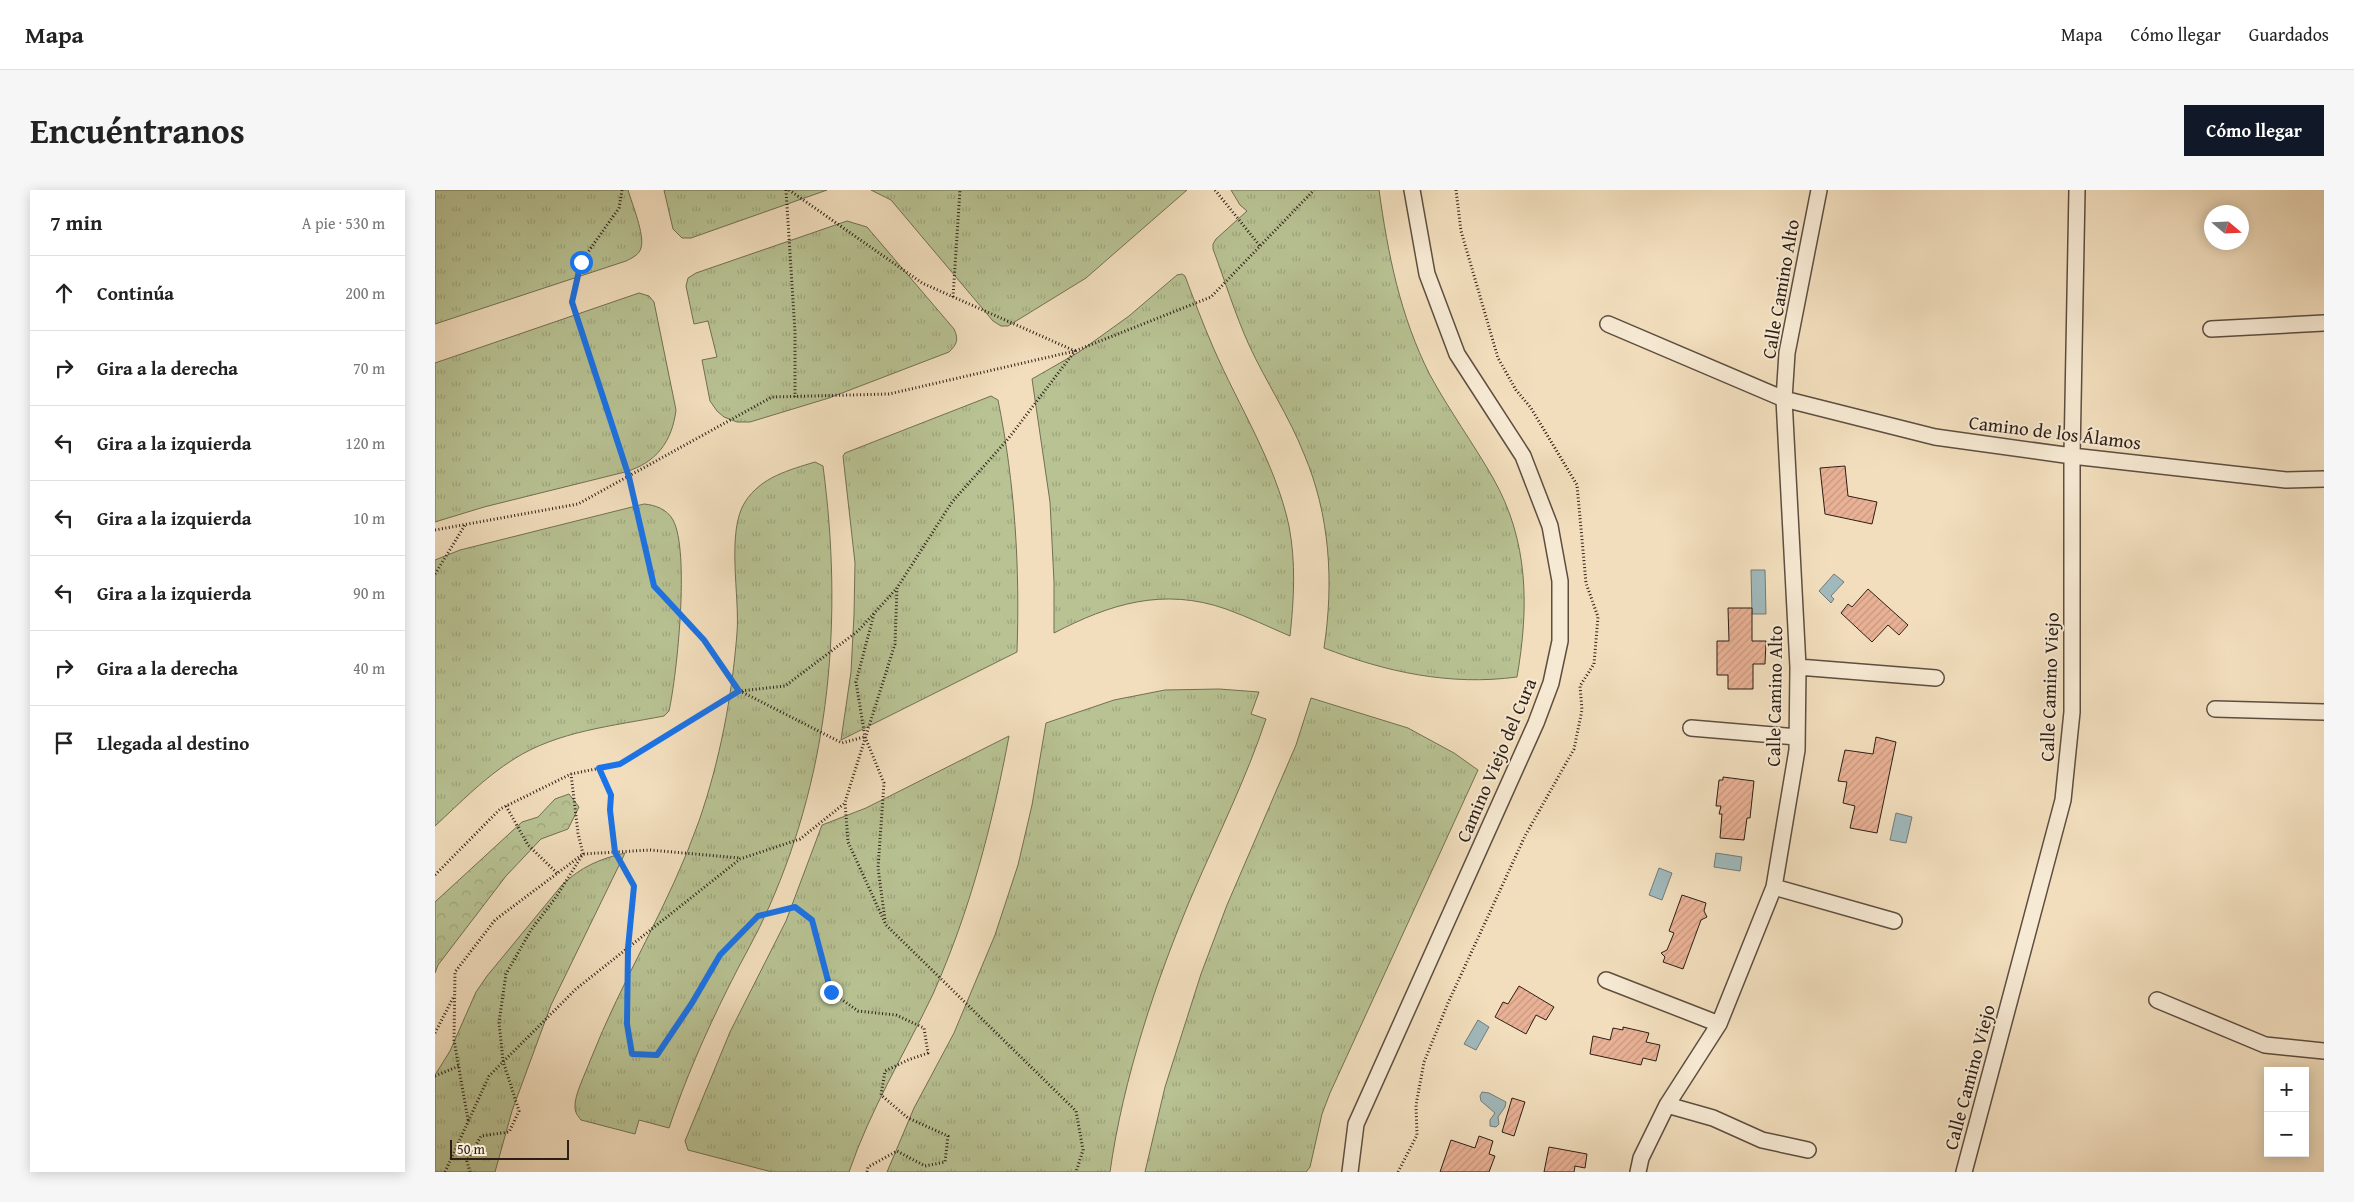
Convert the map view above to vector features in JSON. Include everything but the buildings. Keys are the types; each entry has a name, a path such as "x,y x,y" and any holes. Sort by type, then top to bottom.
{"street":[{"name":"Camino Viejo del Cura","path":"1350,1172 1356,1124 1537,723 1551,683 1560,641 1560,581 1550,526 1523,456 1457,354 1427,274 1412,190"},
{"name":"Calle Camino Alto","path":"1638,1172 1641,1158 1667,1105 1719,1024 1774,887 1797,750 1798,668 1784,398 1787,353 1819,190"},
{"name":"Calle Camino Viejo","path":"1964,1172 2063,800 2072,712 2072,456 2077,190"},
{"path":"2211,329 2324,323"},
{"name":"Camino de los Álamos","path":"1608,324 1784,398 1935,437 2072,456 2286,480 2324,479"},
{"path":"1798,668 1936,678"},
{"path":"2215,709 2324,712"},
{"path":"1691,728 1797,737"},
{"path":"1774,887 1894,921"},
{"path":"1606,980 1719,1024"},
{"path":"2157,1000 2265,1045 2324,1051"},
{"path":"1667,1105 1713,1118 1762,1140 1808,1150"}],"path":[{"path":"622,190 619,208 581,262 572,302 629,477 654,586 704,640 739,691 842,743 865,737"},
{"path":"786,190 795,332 795,397"},
{"path":"789,190 922,284 1075,351"},
{"path":"953,297 960,190"},
{"path":"1215,190 1260,246"},
{"path":"435,530 578,504 772,397 889,394 1075,351 1211,297 1314,190"},
{"path":"1398,1172 1417,1135 1416,1105 1424,1062 1448,1003 1525,836 1574,749 1582,710 1580,686 1594,664 1598,617 1586,583 1577,485 1531,408 1516,390 1499,358 1461,231 1456,190"},
{"path":"435,875 500,808 571,774 620,764 739,691 785,686 858,631 897,588 952,502 1008,439 1075,351"},
{"path":"435,574 465,525"},
{"path":"897,588 895,644 845,802 848,842 886,925 1076,1111 1083,1150 1077,1172"},
{"path":"874,614 856,682 865,737 884,783 878,868 886,925"},
{"path":"599,768 611,795 610,810 615,852 634,886 628,948 627,1024 632,1054 657,1055 692,1003 720,955 758,916 795,907 812,920 831,992 858,1011 896,1016 924,1028 928,1053 908,1060 885,1072 881,1095 908,1118 948,1136 945,1162 925,1166 897,1152 868,1167 867,1172"},
{"path":"470,1172 467,1161 481,1136 509,1132 519,1110 503,1061 499,1022 506,974 531,930 556,897 583,854 578,833 571,774"},
{"path":"445,1172 489,1076 576,989 740,858 800,839 845,802"},
{"path":"506,806 528,845 557,874"},
{"path":"469,1120 454,1040 455,972 495,920 583,854 650,850 740,858"},
{"path":"435,1033 455,993"},
{"path":"435,1076 459,1066"}],"green space":[{"path":"435,190 628,190 640,228 641,248 637,254 626,261 435,324"},
{"path":"664,190 827,190 691,238 682,238 673,229"},
{"path":"871,190 1187,190 1086,278 1008,326 1001,326 993,321 891,200"},
{"path":"1231,190 1379,190 1391,261 1403,307 1420,353 1437,388 1493,478 1514,526 1520,550 1524,600 1521,651 1517,677 1467,680 1419,675 1371,664 1324,648 1329,598 1329,574 1324,525 1313,477 1298,440 1244,333 1213,249 1216,239 1247,211 1240,205"},
{"path":"847,221 867,227 954,329 957,339 955,344 949,352 829,398 750,422 737,422 724,417 710,401 702,360 717,357 708,321 694,324 686,286 688,278 696,273"},
{"path":"1182,274 1185,276 1223,369 1266,457 1283,502 1289,526 1293,567 1290,636 1226,609 1180,599 1159,599 1116,607 1054,633 1054,582 1050,502 1032,379 1079,352 1129,316 1177,275"},
{"path":"639,293 649,296 654,302 676,410 671,432 661,450 645,463 625,472 484,507 435,522 435,363"},
{"path":"991,396 998,400 1009,463 1017,557 1017,652 841,740 851,672 855,563 843,456 845,453"},
{"path":"815,462 823,466 829,523 832,579 831,635 827,691 819,746 790,854 769,907 703,1040 669,1128 639,1120 635,1134 581,1120 576,1113 576,1097 616,1001 687,852 713,775 724,728 735,657 737,618 735,547 739,515 752,493 767,480"},
{"path":"644,504 664,510 673,520 678,536 681,558 678,643 669,711 664,716 567,736 531,750 493,774 435,826 435,560 460,550"},
{"path":"1219,689 1259,692 1251,714 1266,719 1241,785 1193,893 1166,960 1132,1066 1123,1101 1110,1172 887,1172 914,1108 954,1033 995,935 1018,865 1032,805 1046,723 1114,700 1165,690"},
{"path":"1311,698 1408,728 1454,753 1478,770 1330,1093 1322,1114 1310,1167 1306,1172 1145,1172 1165,1087 1201,974 1227,905 1296,745"},
{"path":"1009,736 979,868 958,931 933,994 877,1104 849,1172 772,1172 688,1150 685,1141 730,1032 786,921 822,825 866,808"},
{"path":"569,794 579,807 568,829 541,839 506,876 438,965 435,973 435,902 522,822 538,817 555,799"},
{"path":"625,853 551,1005 512,1111 495,1172 435,1172 435,1075 450,1051 476,992 562,885 576,873 591,864"}],"water":[{"path":"1751,570 1765,570 1766,614 1752,614"},
{"path":"1834,574 1844,582 1831,596 1834,599 1831,603 1819,591"},
{"path":"1896,813 1912,817 1906,843 1890,840"},
{"path":"1716,853 1742,857 1740,871 1714,867"},
{"path":"1659,868 1672,873 1662,900 1649,895"},
{"path":"1478,1020 1489,1027 1476,1050 1464,1044"},
{"path":"1482,1092 1489,1093 1506,1102 1498,1117 1499,1124 1496,1127 1490,1126 1490,1120 1495,1113 1481,1101 1480,1096"}],"route":[{"path":"581,262 572,302 629,477 654,586 704,640 739,691 620,764 599,768 611,795 610,810 615,852 634,886 628,948 627,1024 632,1054 657,1055 692,1003 720,955 758,916 795,907 812,920 831,992"}]}
